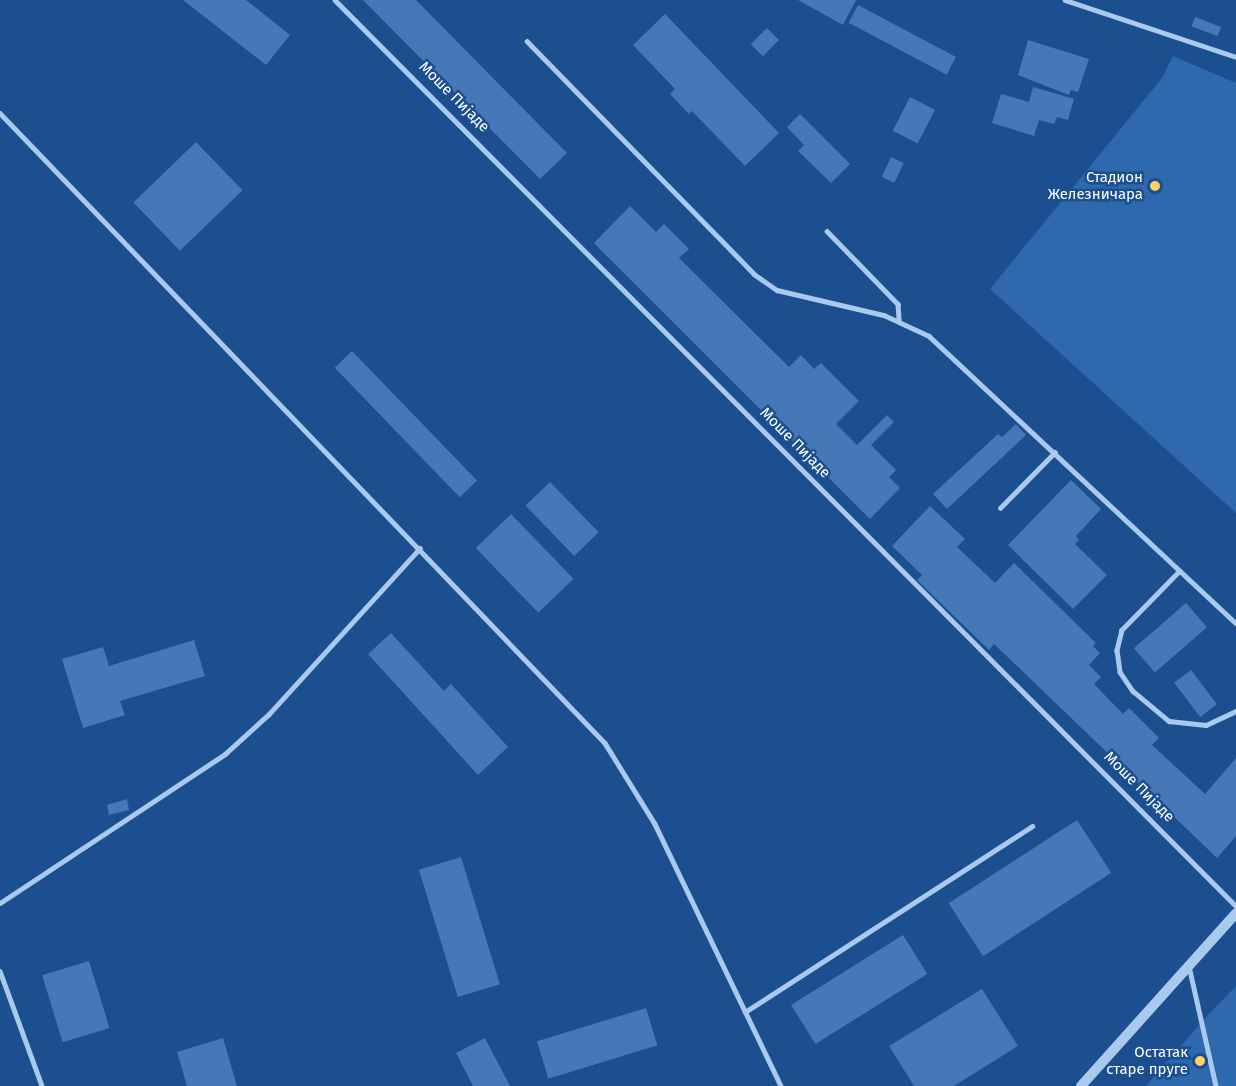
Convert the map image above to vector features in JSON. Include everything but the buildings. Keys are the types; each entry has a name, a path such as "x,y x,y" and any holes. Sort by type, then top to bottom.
{"street":[{"path":"1081,1086 1236,913"}],"lane":[{"name":"Моше Пијаде","path":"335,0 1236,906"},
{"path":"1065,0 1236,57"},
{"path":"527,41 754,274 777,290 899,320 944,347 1236,623"},
{"path":"0,113 605,743 655,824 781,1086"},
{"path":"827,231 898,304 899,320"},
{"path":"1000,508 1055,452"},
{"path":"0,903 225,754 269,714 420,548"},
{"path":"1180,571 1122,630 1117,650 1120,672 1133,691 1169,721 1206,725 1236,711"},
{"path":"745,1012 1032,826"},
{"path":"1190,966 1216,1086"},
{"path":"0,970 42,1086"}],"shaded area":[{"name":"Стадион Железничара","path":"1173,56 1236,83 1236,513 990,289 1162,78"},
{"path":"1236,986 1236,1086 1146,1086 1208,1015"}],"place":[{"name":"Стадион Железничара","path":"1155,186"},
{"name":"Остатак старе пруге","path":"1200,1061"}]}
